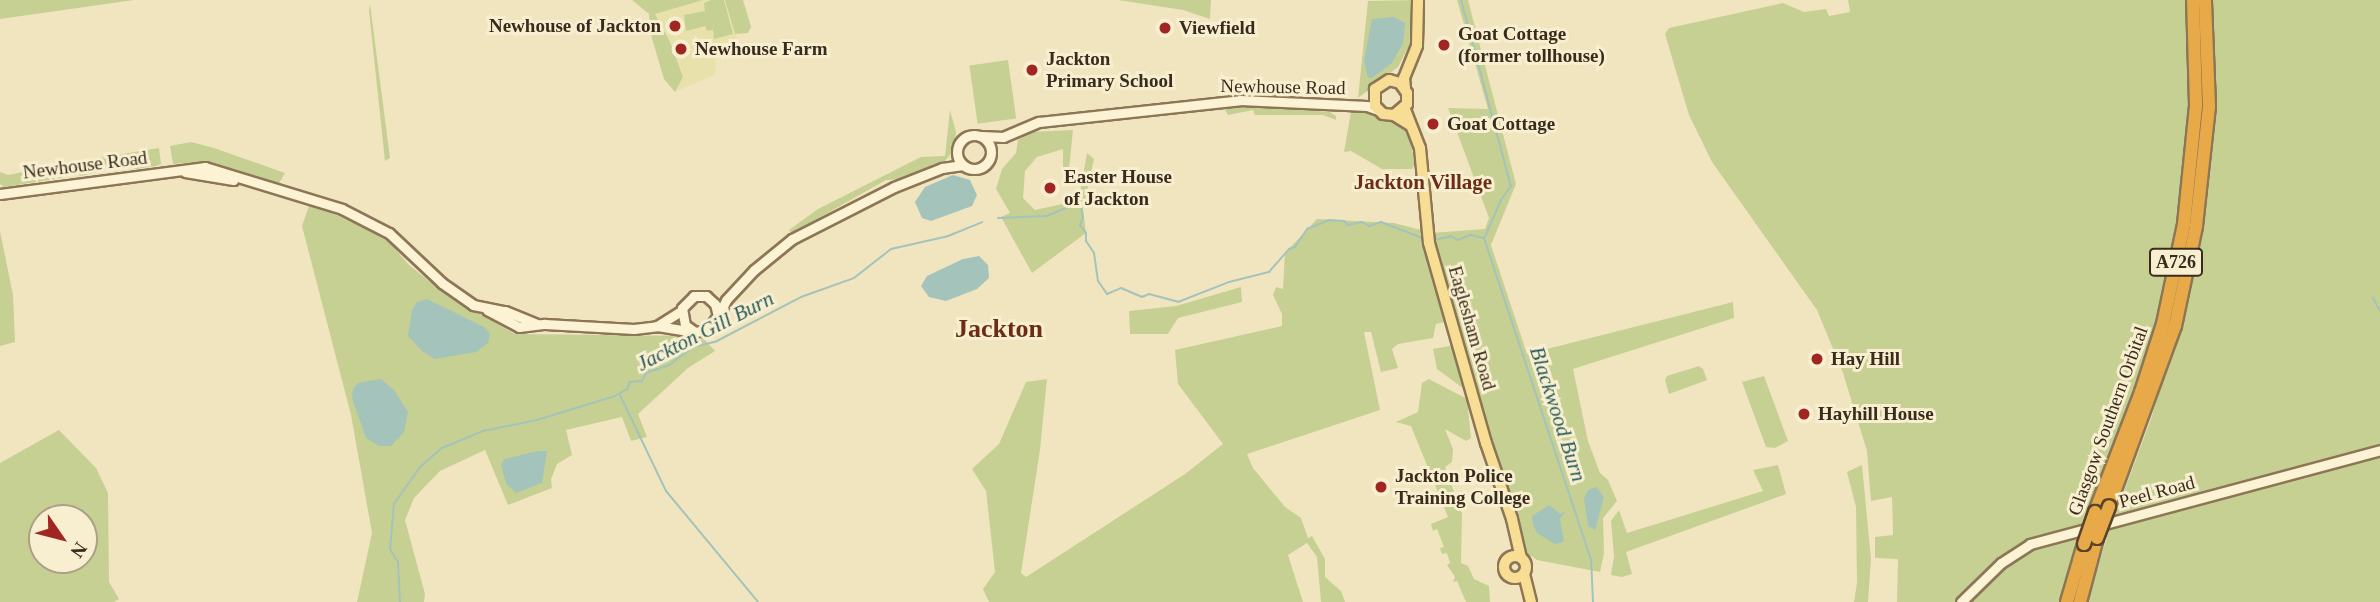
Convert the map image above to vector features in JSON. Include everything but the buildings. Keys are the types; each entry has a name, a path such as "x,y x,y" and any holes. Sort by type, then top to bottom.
{"highway":[{"name":"Glasgow Southern Orbital","path":"2067,602 2095,512 2160,335 2185,224 2196,105 2193,0"},
{"name":"Glasgow Southern Orbital","path":"2080,602 2097,538 2175,326 2196,226 2208,106 2205,0"}],"main road":[{"path":"1394,115 1404,107 1408,99 1405,88 1409,65 1417,45 1418,0"},
{"path":"1409,65 1390,80 1379,84 1373,94 1378,110 1394,115 1410,125"},
{"path":"1390,80 1405,88"},
{"name":"Eaglesham Road","path":"1404,107 1420,148 1429,243 1486,443 1513,519 1514,537 1521,558"},
{"path":"1514,537 1505,562 1505,573 1518,576 1531,599"},
{"path":"1505,562 1514,556 1521,558 1526,567 1518,576"}],"street":[{"name":"Newhouse Road","path":"1356,105 1373,94"},
{"name":"Newhouse Road","path":"982,136 1003,137 1040,122 1162,111 1240,100 1356,105 1378,110"},
{"path":"737,288 721,295 689,298 681,312 685,325 695,331 712,327 737,288 773,253 792,239 867,199 942,168 963,165 979,168 988,161 991,150 982,136 965,137 958,145 957,152 963,165"},
{"name":"Newhouse Road","path":"991,150 1003,137"},
{"path":"942,168 957,152"},
{"name":"Newhouse Road","path":"0,194 205,167 242,180 312,197 389,233 442,283 473,305 505,311 537,324 634,329 657,326 695,331"},
{"path":"706,296 715,304 718,316"},
{"name":"Newhouse Road","path":"657,326 681,312"},
{"name":"Peel Road","path":"1961,602 2001,563 2030,544 2380,450"}],"shaded area":[{"name":"Newhouse of Jackton","path":"703,0 725,0 738,41 716,45 715,75 675,92 683,77 655,14"}],"green space":[{"path":"0,0 134,0 0,19"},
{"path":"632,0 703,0 655,14 670,42 683,77 675,92 664,79 651,35 649,14"},
{"path":"724,0 733,34 714,39 713,30 707,31 705,26 686,31 684,15 705,11 704,3"},
{"path":"725,0 743,0 751,27 748,33 735,34"},
{"path":"1118,0 1211,0 1210,19 1183,10"},
{"path":"1416,0 1413,38 1398,67 1358,98 1368,1"},
{"path":"1457,0 1468,0 1516,184 1491,245 1527,354 1733,302 1734,318 1573,369 1588,441 1600,473 1608,480 1617,501 1603,518 1604,553 1600,572 1537,560 1524,551 1518,514 1489,439 1431,233 1485,229 1489,218 1448,108 1488,109"},
{"path":"1848,0 2189,0 2192,121 2175,257 2143,375 2086,527 2038,536 1995,560 1955,602 1897,602 1898,559 1875,558 1875,537 1893,535 1892,497 1871,501 1867,451 1843,373 1817,310 1712,162 1689,115 1665,34 1669,28 1783,3 1804,12 1826,9 1829,16 1850,12"},
{"path":"2211,0 2380,0 2380,447 2114,518 2151,419 2179,325 2199,232"},
{"path":"370,4 390,158 385,161 369,11"},
{"path":"1008,60 1016,118 978,124 969,65"},
{"path":"1227,106 1330,112 1336,116 1336,120 1323,115 1255,115 1253,110 1228,115 1225,110"},
{"path":"950,110 956,132 954,150 945,161 904,179 886,180 792,233 789,230 818,209 921,157 945,156"},
{"path":"1365,111 1382,121 1394,121 1403,127 1409,135 1415,164 1412,169 1382,169 1351,151 1344,152 1351,112"},
{"path":"1073,130 1068,179 1063,172 1063,149 1037,157 1025,171 1023,198 1035,210 1062,204 1080,193 1087,153 1094,159 1083,209 1086,233 1032,273 1001,217 1010,213 996,189 1002,169 1016,153 1018,140 1029,132"},
{"path":"191,142 285,173 279,183 207,161 173,164 170,146"},
{"path":"159,148 161,164 156,166 136,169 124,165 80,176 74,167 74,162"},
{"path":"62,164 65,175 61,178 4,187 0,184 0,172 8,175"},
{"path":"310,203 369,230 390,243 409,265 448,296 515,334 691,336 704,339 715,351 688,368 638,414 647,437 631,441 622,417 566,430 572,455 557,464 551,479 552,488 508,505 485,450 440,471 414,498 405,520 425,594 424,602 357,602 372,533 351,415 302,226"},
{"path":"1317,219 1394,223 1421,230 1448,321 1436,324 1433,338 1398,344 1392,349 1398,368 1381,372 1371,332 1364,332 1380,410 1247,454 1253,468 1285,507 1301,518 1308,538 1312,536 1325,559 1325,577 1341,591 1345,602 1321,602 1317,557 1307,543 1288,555 1303,602 989,602 983,589 995,572 986,491 972,469 999,444 1026,382 1047,379 1040,450 1021,573 1026,577 1185,474 1223,444 1178,384 1175,350 1282,326 1282,314 1273,295 1276,287 1283,289 1285,253"},
{"path":"0,231 13,295 15,342 0,346"},
{"path":"1241,287 1242,302 1178,318 1168,334 1130,334 1129,311 1176,306"},
{"path":"1455,345 1461,377 1468,392 1437,369 1433,349"},
{"path":"1699,366 1707,380 1669,394 1665,380 1667,376"},
{"path":"1764,376 1788,441 1775,448 1766,447 1742,382"},
{"path":"1429,379 1467,399 1471,438 1466,441 1445,429 1453,449 1452,462 1445,467 1462,514 1461,563 1468,566 1474,579 1489,586 1490,602 1466,602 1457,581 1453,582 1455,577 1447,565 1450,563 1447,553 1442,554 1440,548 1444,547 1437,529 1433,531 1431,524 1448,517 1411,426 1396,422 1418,412 1422,383"},
{"path":"59,430 96,468 108,493 109,582 119,599 114,602 0,602 0,463"},
{"path":"2380,455 2380,602 2087,602 2111,524"},
{"path":"1778,465 1786,494 1626,552 1632,574 1622,577 1611,575 1614,556 1611,521 1619,510 1627,533 1763,491 1753,470"},
{"path":"1862,465 1871,559 1868,602 1854,602 1857,583 1856,507 1847,472"},
{"path":"2085,533 2063,602 1967,602 2011,561 2031,547"}],"water":[{"path":"1394,17 1405,23 1403,43 1392,63 1372,78 1368,77 1364,61 1372,19"},
{"path":"953,175 970,180 977,195 972,206 931,221 922,218 915,202 925,187"},
{"path":"979,256 988,265 989,278 977,289 946,301 929,297 921,286 927,276 963,259"},
{"path":"427,299 484,327 490,334 488,343 476,352 435,359 422,351 408,336 412,310 417,302"},
{"path":"381,379 394,390 408,412 404,432 391,446 379,446 366,438 352,398 353,389 358,383"},
{"path":"547,451 542,483 516,493 506,484 501,464 505,459"},
{"path":"1596,487 1604,497 1595,530 1588,526 1584,498 1588,490"},
{"path":"1549,505 1560,514 1566,511 1560,519 1564,541 1561,543 1555,544 1537,533 1533,525 1532,516"}],"waterway":[{"name":"Jackton Gill Burn","path":"1461,0 1511,186 1501,200 1485,237"},
{"name":"Jackton Gill Burn","path":"998,218 1047,216 1080,202 1083,217 1080,225 1094,253 1098,281 1107,294 1121,288 1142,297 1149,294 1178,302 1229,282 1269,272 1289,249 1295,247 1307,229 1329,220 1344,221 1348,225 1362,222 1369,226 1381,222 1422,238"},
{"name":"Jackton Gill Burn","path":"400,602 398,562 390,549 394,504 420,467 442,448 483,431 537,420 615,396 627,389 630,382 642,381 646,373 669,365 693,347 715,342 801,297 854,278 891,249 948,236 982,222"},
{"name":"Jackton Gill Burn","path":"1434,240 1451,236 1458,240 1470,235 1484,238"},
{"name":"Blackwood Burn","path":"1484,238 1591,559 1593,602"},
{"path":"2373,298 2380,311"},
{"path":"620,395 666,491 758,602"}],"place":[{"name":"Newhouse of Jackton","path":"675,26"},
{"name":"Viewfield","path":"1165,28"},
{"name":"Goat Cottage (former tollhouse)","path":"1444,45"},
{"name":"Newhouse Farm","path":"681,49"},
{"name":"Jackton Primary School","path":"1032,70"},
{"name":"Goat Cottage","path":"1433,124"},
{"name":"Easter House of Jackton","path":"1050,188"},
{"name":"Hay Hill","path":"1817,359"},
{"name":"Hayhill House","path":"1804,414"},
{"name":"Jackton Police Training College","path":"1381,487"}],"district":[{"name":"Jackton Village","path":"1423,182"},
{"name":"Jackton","path":"999,329"}]}
